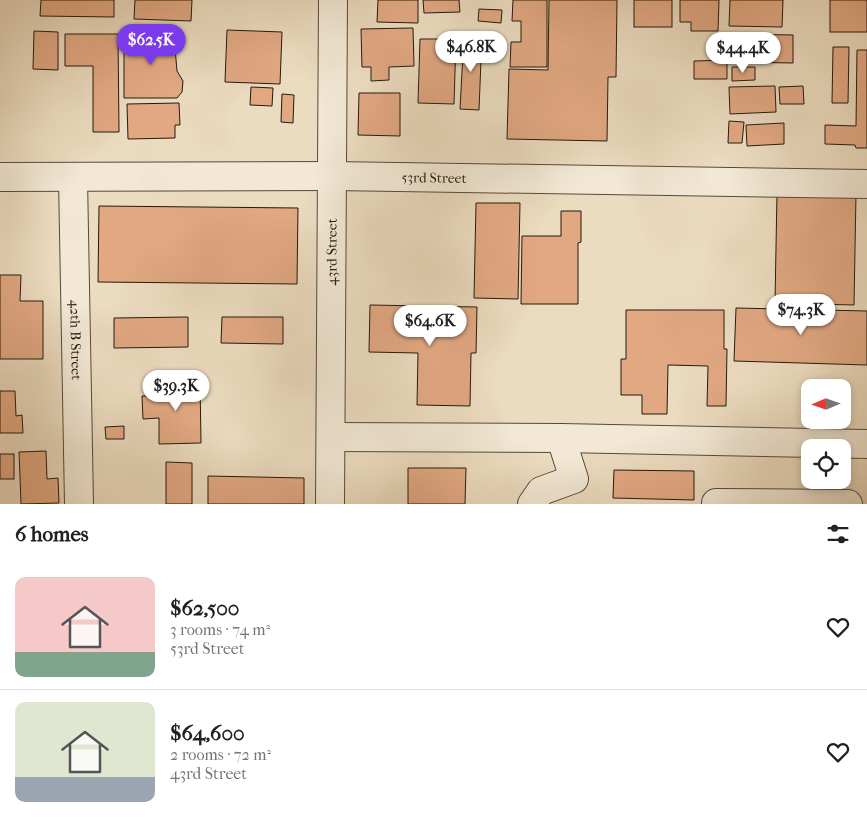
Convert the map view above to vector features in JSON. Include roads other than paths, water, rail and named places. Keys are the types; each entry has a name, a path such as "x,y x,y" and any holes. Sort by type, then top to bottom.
{"street":[{"name":"43rd Street","path":"330,504 334,176 333,0"},
{"name":"53rd Street","path":"0,177 334,176 867,184"},
{"name":"42th B Street","path":"74,178 79,504"},
{"path":"331,437 561,438 867,444"},
{"path":"532,504 541,491 574,479 561,438"},
{"path":"716,503 848,504"}]}
